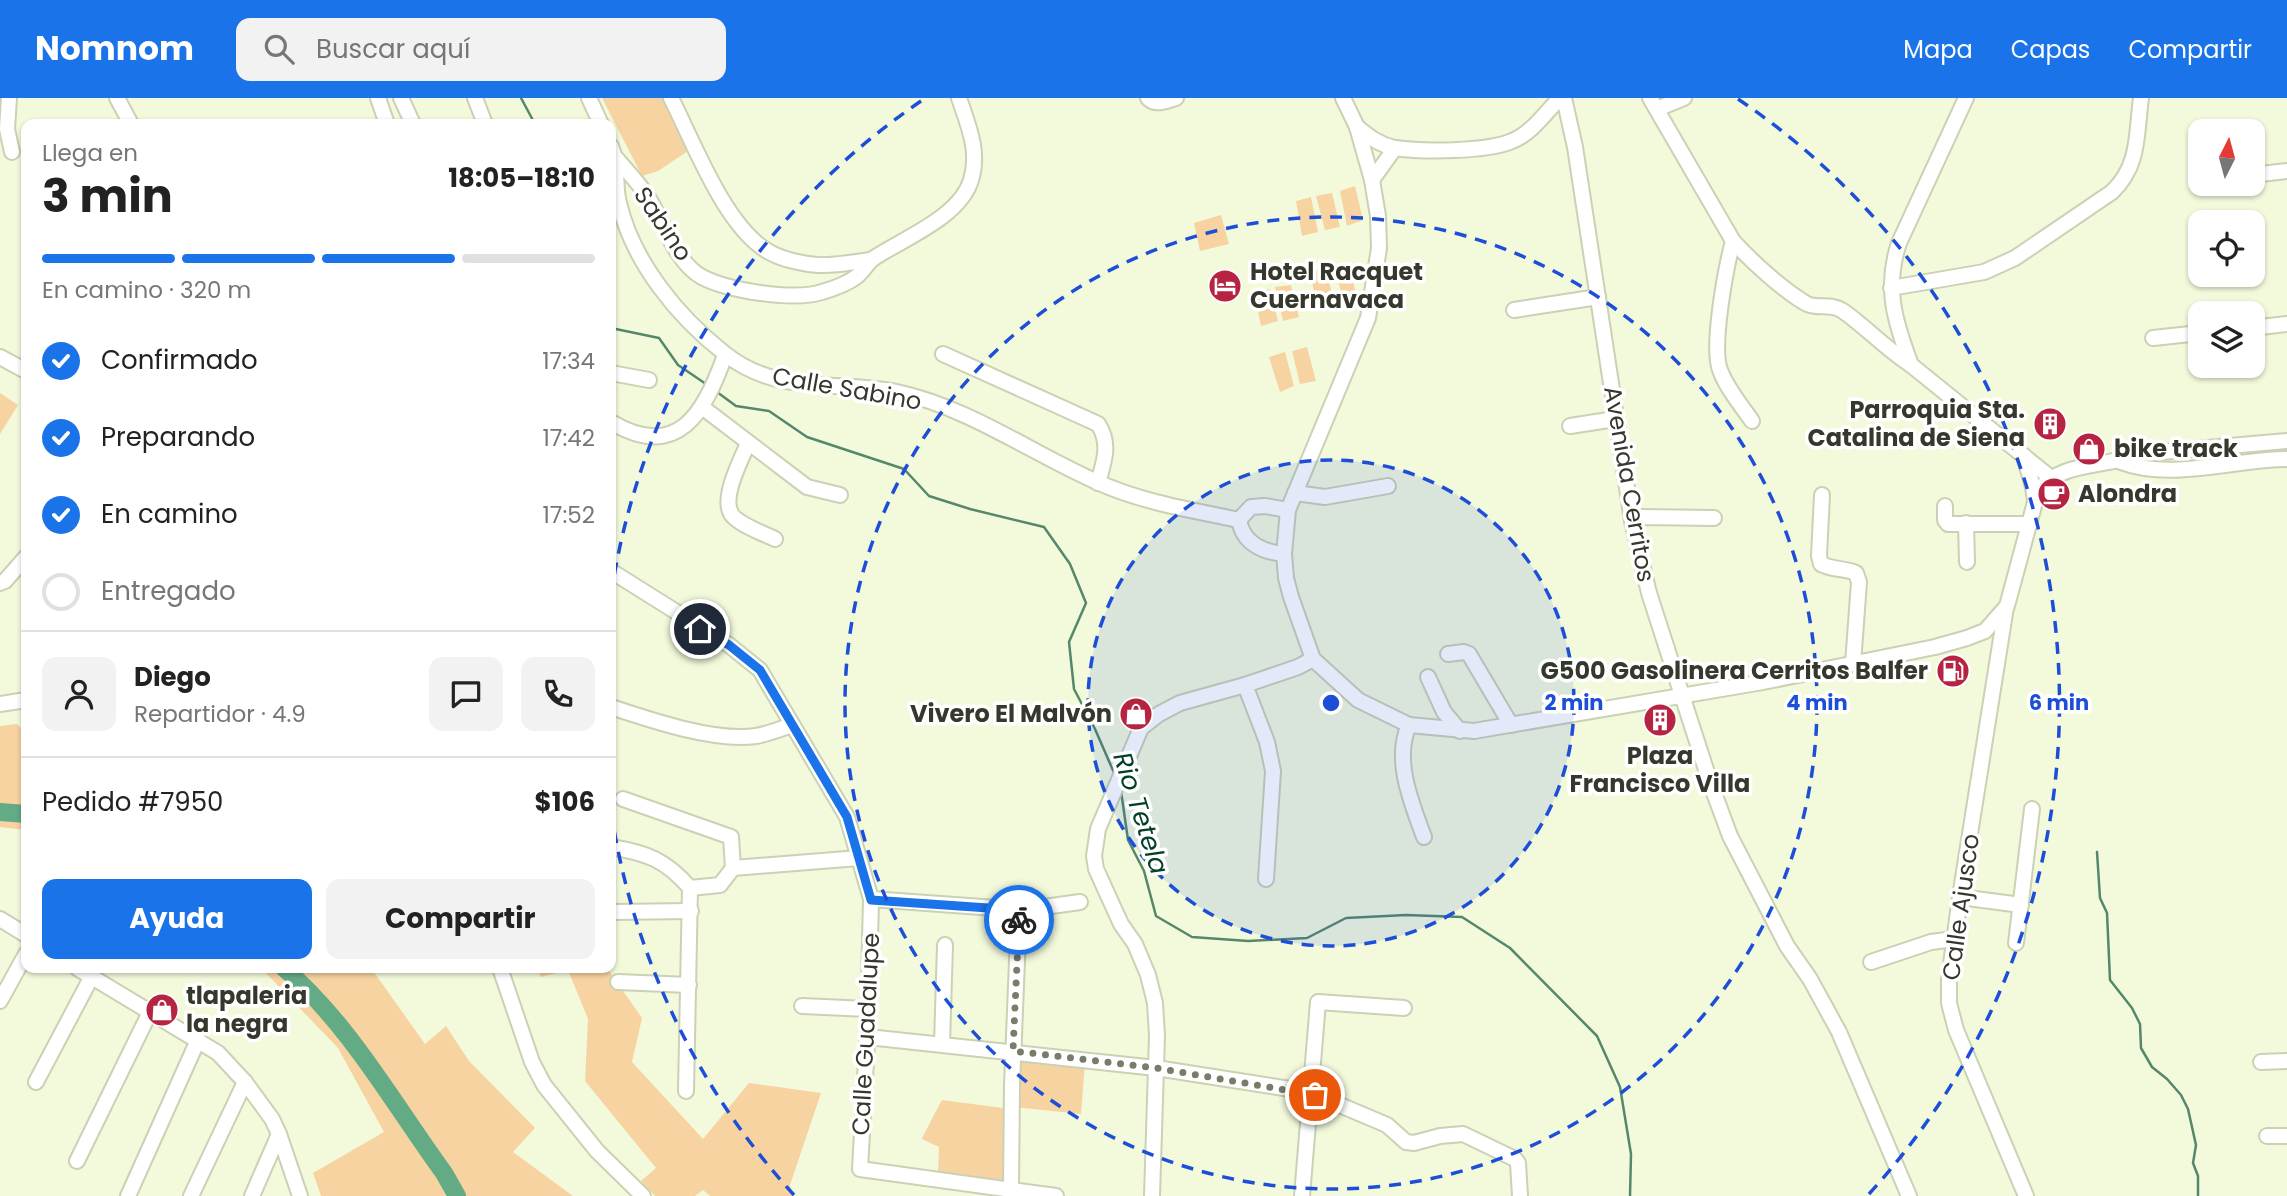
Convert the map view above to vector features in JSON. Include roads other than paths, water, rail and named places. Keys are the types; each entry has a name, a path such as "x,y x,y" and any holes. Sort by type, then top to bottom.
{"street":[{"path":"9,98 8,129 12,152"},
{"path":"117,98 128,119"},
{"path":"377,98 385,119"},
{"path":"401,98 410,119"},
{"path":"475,98 483,119"},
{"path":"589,98 599,119"},
{"path":"671,98 733,217 749,236 771,253 816,265 871,260"},
{"name":"Sabino","path":"616,156 648,197 681,257 700,276 725,286 770,295 820,293 854,279 871,260 953,208 964,197 971,180 975,157 971,133 959,98"},
{"path":"1148,98 1157,103 1176,98"},
{"path":"1343,98 1357,127 1372,180 1378,216 1379,248 1368,318 1288,510 1284,554 1291,597 1313,659 1357,700 1409,725 1474,731 1935,647 1985,631 2007,606"},
{"path":"1357,127 1378,142 1395,148 1453,150 1513,141 1562,98"},
{"name":"Avenida Cerritos","path":"1562,98 1575,147 1615,419 1632,521 1649,593 1730,836 1787,946 1810,979 1839,1032 1909,1196"},
{"path":"1684,98 1654,101 1733,241 1767,273 1807,303 1841,309 1888,351 1911,365 2051,478"},
{"path":"1911,365 1895,315 1891,288 1893,263 1899,243 1966,98"},
{"path":"1891,288 1984,272 2015,258 2112,192 2126,179 2133,163 2141,98"},
{"path":"1372,180 1395,148"},
{"path":"2265,173 2287,170"},
{"name":"Calle Sabino","path":"616,178 619,205 648,272 673,303 725,355 777,381 893,391 918,397 995,431 1098,483 1136,496 1239,520"},
{"path":"1733,241 1724,280 1717,359 1729,388 1752,421"},
{"path":"835,265 836,286"},
{"path":"1514,310 1598,297"},
{"path":"2265,327 2287,324"},
{"path":"2153,338 2188,334"},
{"path":"943,354 1098,424 1106,443 1098,483"},
{"path":"616,424 639,436 661,437 684,427 703,405 715,383 725,355"},
{"path":"0,357 21,368"},
{"path":"616,374 649,380"},
{"path":"703,405 807,487 839,495"},
{"path":"1570,426 1615,419"},
{"path":"2121,462 2137,454 2287,441"},
{"path":"748,443 732,483 728,500 729,511 734,519 775,539"},
{"path":"2035,502 2038,491 2051,478 2086,466 2287,450"},
{"path":"2023,455 2035,502"},
{"path":"2121,462 2140,469 2196,467 2287,458"},
{"path":"1295,493 1325,497 1388,486"},
{"path":"1822,495 1819,556 1821,564 1856,573 1858,582 1853,664"},
{"name":"Calle Ajusco","path":"2026,1196 1956,1030 1949,1003 1949,979 2007,606 2035,502"},
{"path":"1284,554 1266,551 1251,544 1240,528 1239,520 1251,507 1265,506 1288,510"},
{"path":"1945,506 1946,523 2030,524"},
{"path":"1632,521 1642,517 1714,518"},
{"path":"1966,523 1967,562"},
{"path":"0,583 21,563"},
{"name":"Calle Guadalupe","path":"616,573 755,664 847,817 871,900 860,1168 1012,1189"},
{"path":"1448,654 1469,654 1511,725"},
{"path":"1152,1196 1155,1003 1148,975 1135,944 1121,924 1096,869 1094,856 1098,829 1141,728 1180,703 1245,685 1313,659"},
{"path":"1428,677 1444,712 1460,731"},
{"path":"1245,685 1267,742 1273,771 1266,878"},
{"path":"0,704 21,701"},
{"path":"616,709 730,737 769,734 792,725"},
{"path":"1409,725 1403,740 1404,767 1423,837"},
{"path":"623,799 731,837 733,868 720,885 690,888"},
{"path":"2016,943 2032,808"},
{"path":"616,848 655,857 675,871 690,888 686,1091"},
{"path":"733,868 859,858"},
{"path":"1960,897 2021,905"},
{"path":"871,900 1019,910 1080,902"},
{"path":"1019,910 1013,1051 1012,1189 1056,1196"},
{"path":"616,912 691,911"},
{"path":"0,919 21,932"},
{"path":"1871,962 1931,942 1954,939"},
{"path":"942,1044 945,945"},
{"path":"0,1001 21,963"},
{"path":"87,973 218,1053 245,1082 272,1119 300,1196"},
{"path":"502,973 532,1062 544,1086 597,1151 643,1196"},
{"path":"36,1082 92,976"},
{"path":"618,982 689,985"},
{"path":"1303,1196 1318,1002 1404,1008"},
{"path":"802,1006 868,1009"},
{"path":"77,1161 151,1010"},
{"path":"867,1037 1156,1068 1309,1093 1387,1125 1406,1142 1464,1134 1481,1141 1518,1163 1520,1196"},
{"path":"128,1196 198,1040"},
{"path":"2261,1062 2287,1060"},
{"path":"191,1196 245,1082"},
{"path":"252,1196 279,1134"},
{"path":"2267,1136 2287,1136"}],"waterway":[{"name":"Rio Tetela","path":"521,98 532,119"},
{"name":"Rio Tetela","path":"616,329 659,338 678,365 706,384"},
{"name":"Rio Tetela","path":"717,392 736,406 769,411 807,437 904,469 929,496 1044,527 1070,564 1086,603 1069,642 1074,689 1115,775"},
{"name":"Rio Tetela","path":"1121,791 1128,840 1144,871 1156,916 1192,937 1248,941 1307,938 1346,918 1406,915 1462,917 1510,948 1597,1036 1620,1087 1631,1154 1630,1196"},
{"path":"0,812 21,814"},
{"path":"2097,852 2100,898 2107,913 2110,980 2132,1008 2140,1024 2141,1048 2152,1067 2181,1095 2188,1109 2196,1145 2193,1163 2198,1176 2198,1196"},
{"path":"289,973 308,990 350,1039 444,1173 457,1196"}],"place":[{"name":"Hotel Racquet Cuernavaca","path":"1225,286"},
{"name":"Parroquia Sta. Catalina de Siena","path":"2050,424"},
{"name":"bike track","path":"2089,449"},
{"name":"Alondra","path":"2054,494"},
{"name":"G500 Gasolinera Cerritos Balfer","path":"1953,671"},
{"name":"Vivero El Malvón","path":"1136,714"},
{"name":"Plaza Francisco Villa","path":"1660,720"},
{"name":"tlapaleria la negra","path":"162,1010"}]}
